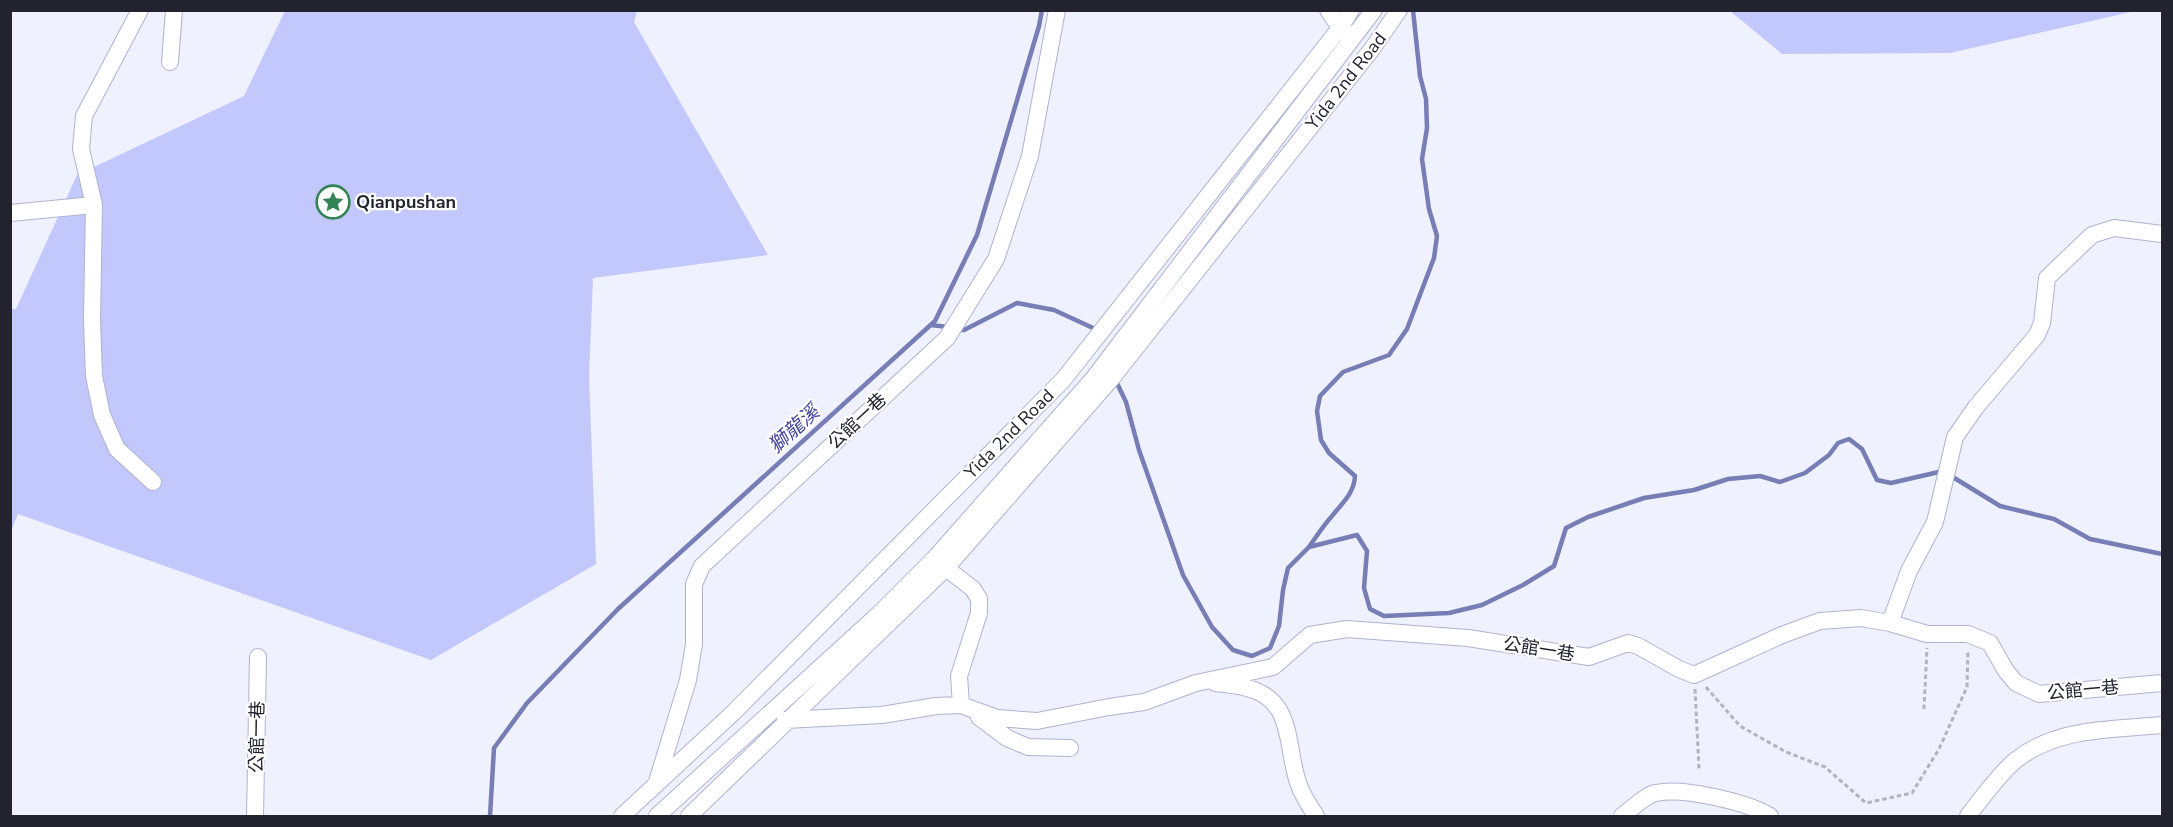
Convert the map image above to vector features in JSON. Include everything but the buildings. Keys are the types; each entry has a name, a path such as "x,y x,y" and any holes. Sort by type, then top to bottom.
{"street":[{"path":"140,10 84,116 81,149 94,205 92,320 94,376 102,416 117,449 153,482"},
{"path":"170,63 174,10"},
{"name":"公館一巷","path":"656,787 688,680 694,644 694,584 702,566 947,338 996,260 1030,156 1058,10"},
{"path":"1328,10 1340,28 1372,49"},
{"name":"Yida 2nd Road","path":"622,816 656,787 734,712 1063,380 1352,10"},
{"name":"Yida 2nd Road","path":"662,815 879,614 940,563 1093,379 1355,38 1374,10"},
{"name":"Yida 2nd Road","path":"689,816 789,720 940,563 1112,378 1372,49 1399,10"},
{"path":"10,213 94,205"},
{"path":"1890,623 1909,571 1935,522 1955,437 1976,407 2037,335 2042,322 2047,278 2092,235 2115,228 2163,234"},
{"path":"940,563 974,589 979,599 979,613 959,676 961,705 1007,738 1028,747 1070,748"},
{"name":"公館一巷","path":"760,722 882,715 936,706 961,705 997,718 1037,721 1144,702 1196,683 1273,667 1310,635 1347,629 1468,638 1589,657 1628,643 1694,675 1782,635 1820,621 1861,618 1890,623 1927,634 1968,634 1990,643 2006,671 2016,683 2039,694 2163,683"},
{"name":"公館一巷","path":"255,816 258,657"},
{"path":"1196,683 1212,682 1248,688 1260,692 1276,704 1283,715 1297,781 1316,816"},
{"path":"1968,816 2014,761 2033,748 2072,733 2163,725"},
{"path":"656,787 662,815"},
{"path":"1622,816 1654,793 1683,792 1750,806 1770,816"}],"path":[{"path":"1924,709 1927,634"},
{"path":"1694,675 1740,726 1786,752 1825,767 1866,803 1912,793 1939,749 1967,687 1968,634"},
{"path":"1694,675 1699,769"}],"shaded area":[{"path":"285,11 637,11 634,22 768,255 593,278 589,376 596,564 431,660 18,514 11,531 11,309 16,309 77,175 244,96"},
{"path":"1730,11 2135,11 1950,53 1782,54"}],"waterway":[{"name":"獅龍溪","path":"490,816 494,748 527,703 618,609 935,321 977,235 1042,10"},
{"path":"1309,547 1347,498 1355,476 1329,453 1321,440 1317,411 1320,396 1343,372 1389,355 1407,329 1434,258 1437,236 1429,209 1422,159 1427,128 1426,99 1420,76 1413,10"},
{"path":"956,329 964,330 1017,303 1054,310 1093,328 1095,333"},
{"path":"931,325 948,327"},
{"path":"1115,379 1126,402 1139,450 1183,575 1212,627 1233,650 1252,656 1270,648 1279,626 1288,568 1309,547 1357,535 1367,551 1364,588 1370,609 1384,616 1449,613 1482,605 1523,585 1554,566 1566,528 1588,517 1644,498 1694,490 1728,479 1760,476 1780,482 1805,473 1829,455 1838,443 1849,439 1862,449 1877,480 1891,483 1943,471 2000,506 2054,519 2090,539 2162,554"}],"place":[{"name":"Qianpushan","path":"333,202"}]}
